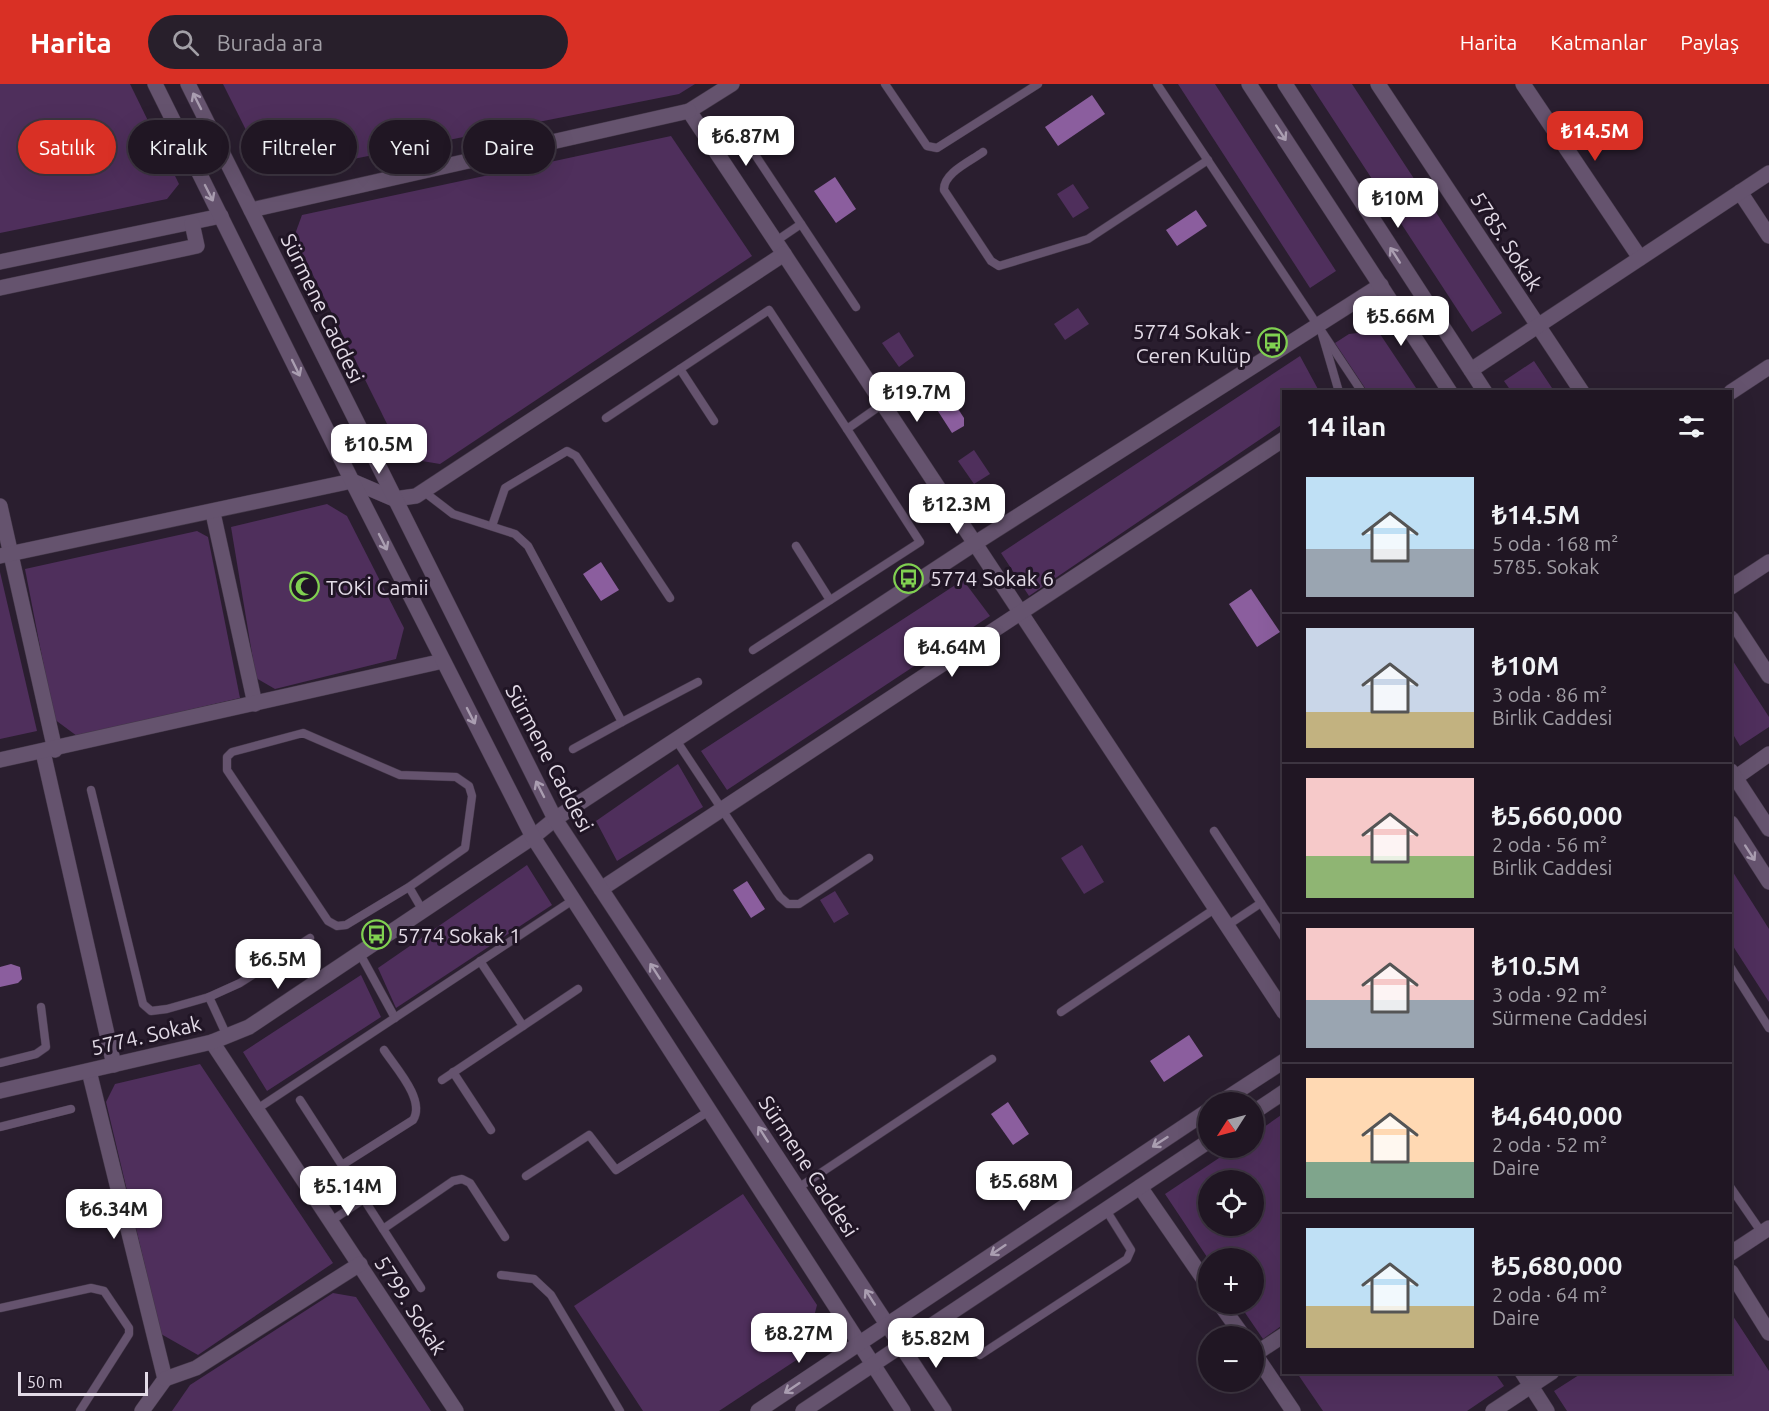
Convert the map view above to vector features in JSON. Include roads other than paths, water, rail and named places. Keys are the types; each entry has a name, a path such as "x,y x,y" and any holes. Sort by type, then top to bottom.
{"street":[{"path":"155,84 352,481 533,837 903,1411"},
{"name":"Sürmene Caddesi","path":"188,84 555,819 944,1411"},
{"path":"251,210 689,111 732,84"},
{"path":"1249,84 1449,390"},
{"path":"1285,84 1484,390"},
{"name":"5785. Sokak","path":"1378,84 1581,390"},
{"path":"1523,84 1640,258"},
{"path":"689,111 977,542 1282,1009"},
{"path":"1471,370 1769,173"},
{"path":"1740,192 1769,236"},
{"path":"0,262 221,216"},
{"path":"0,288 197,246 192,223"},
{"path":"5,555 213,513 352,481 394,499 416,496 780,248"},
{"name":"5774. Sokak","path":"0,1091 212,1042 278,1010 533,837 555,819 977,542 1381,285"},
{"path":"1732,391 1769,367"},
{"path":"601,889 1282,440"},
{"path":"0,506 5,555 49,751 114,1065"},
{"path":"213,513 255,704"},
{"path":"1732,586 1769,562"},
{"path":"1732,620 1769,676"},
{"path":"0,760 443,662"},
{"path":"1769,754 1732,778 1769,829"},
{"path":"1732,825 1769,882"},
{"name":"5799. Sokak","path":"212,1042 456,1411"},
{"path":"1236,1092 1282,1062"},
{"path":"90,1071 165,1379"},
{"path":"1264,1105 1282,1093"},
{"path":"758,1411 1198,1117"},
{"path":"802,1411 1198,1149"},
{"path":"1140,1187 1198,1271"},
{"path":"1732,1252 1765,1230"},
{"path":"142,1411 165,1379 196,1368 360,1264"},
{"path":"1732,1274 1769,1333"},
{"path":"1264,1348 1282,1336"},
{"path":"1264,1369 1293,1411"},
{"path":"1523,1374 1547,1411"},
{"path":"1493,1411 1549,1374"}],"lane":[{"path":"885,84 927,146 937,148 1038,84"},
{"path":"1157,84 1319,324 1361,390"},
{"path":"742,135 856,307"},
{"path":"983,152 948,177 944,183 944,190 991,261 999,266 1088,239 1208,160"},
{"path":"780,248 801,224"},
{"path":"606,418 769,310 920,542 753,650"},
{"path":"1319,324 1338,390"},
{"path":"680,369 714,421"},
{"path":"847,429 884,403"},
{"path":"492,526 505,488 567,451 576,456 669,598"},
{"path":"423,491 453,514 515,534 528,546 622,722"},
{"path":"796,546 830,600"},
{"path":"573,748 698,682"},
{"path":"303,734 400,775 456,777 465,781 472,796 465,848 409,886 346,926 337,926 328,921 228,770 227,757 232,752 303,734"},
{"path":"676,740 780,897 788,904 799,904 869,858"},
{"path":"91,790 144,1004 151,1011 209,997 240,983 310,938"},
{"path":"1214,831 1282,935"},
{"path":"409,886 423,911"},
{"path":"257,1109 573,900"},
{"path":"1228,925 1261,903"},
{"path":"1061,1012 1216,908"},
{"path":"360,954 395,1018"},
{"path":"480,961 523,1026"},
{"path":"1732,970 1769,1028"},
{"path":"442,1080 578,989"},
{"path":"209,997 227,1036"},
{"path":"0,1063 36,1054 46,1047 41,1007"},
{"path":"342,1165 413,1120 418,1113 417,1102 384,1050"},
{"path":"798,1188 992,1059"},
{"path":"453,1072 491,1130"},
{"path":"300,1100 422,1288"},
{"path":"0,1127 71,1109"},
{"path":"526,1176 589,1135 616,1170 709,1111"},
{"path":"383,1229 453,1181 462,1179 470,1183 505,1237"},
{"path":"1732,1189 1765,1230"},
{"path":"331,1221 364,1199"},
{"path":"980,1355 1127,1258 1131,1250 1106,1210"},
{"path":"501,1275 534,1279 551,1295 620,1411"},
{"path":"0,1308 91,1288 104,1291 129,1328 129,1334 80,1411"}],"place":[{"name":"5774 Sokak - Ceren Kulüp","path":"1272,343"},
{"name":"5774 Sokak 6","path":"909,578"},
{"name":"TOKİ Camii","path":"305,587"},
{"name":"5774 Sokak 1","path":"376,935"}]}
